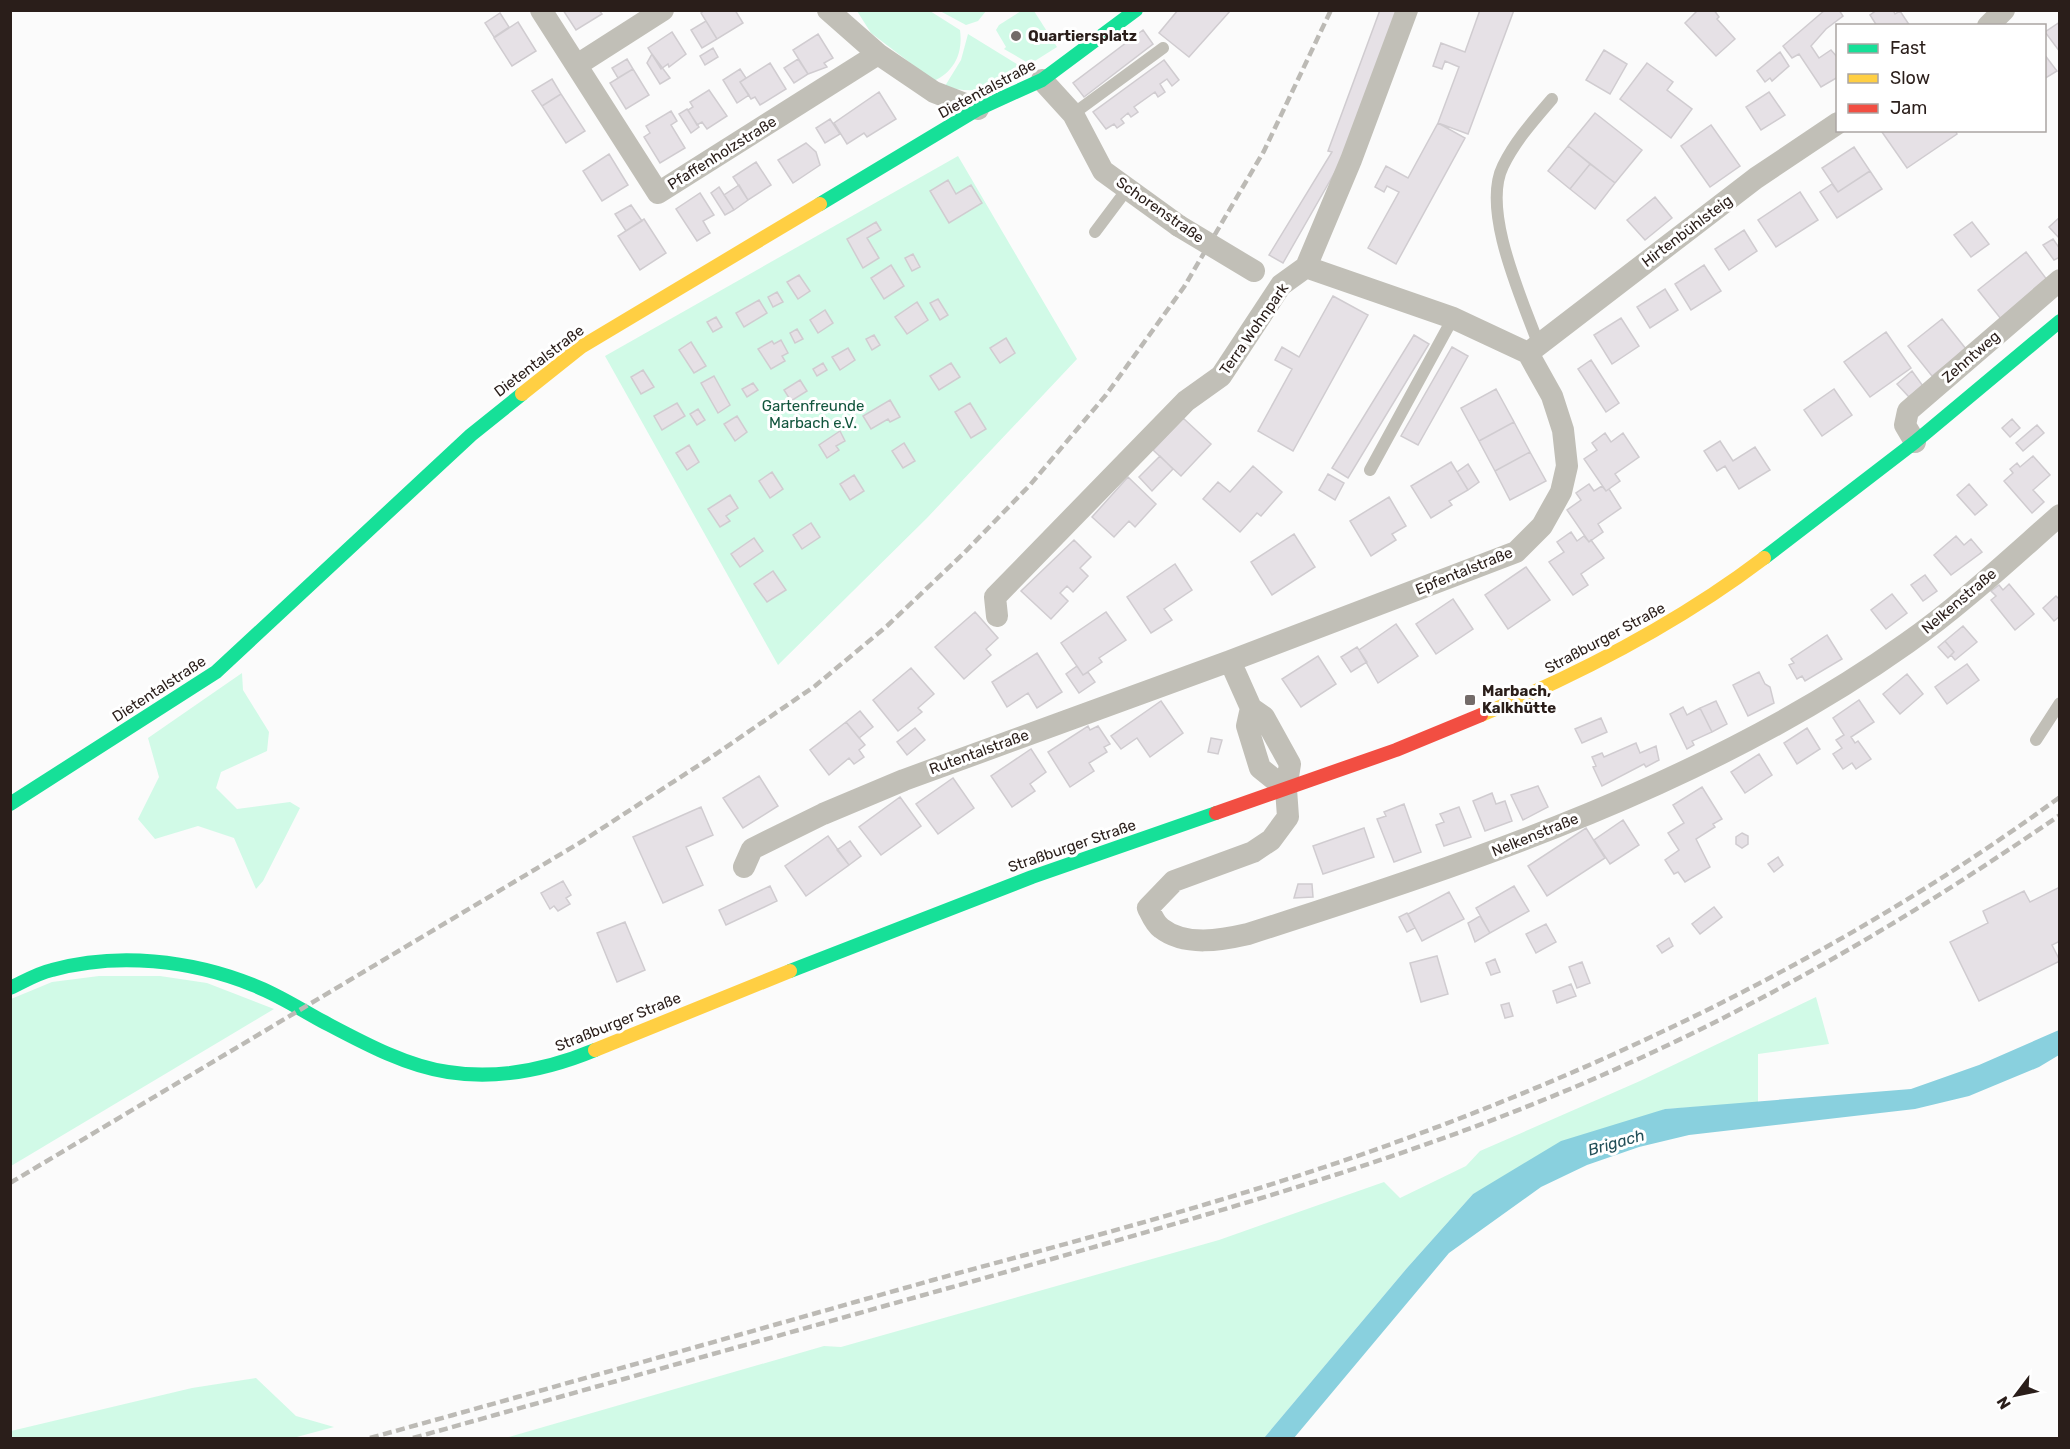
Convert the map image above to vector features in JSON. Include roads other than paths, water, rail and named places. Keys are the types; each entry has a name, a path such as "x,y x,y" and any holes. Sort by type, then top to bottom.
{"main road":[{"name":"Dietentalstraße","path":"10,804 216,672 471,435 581,347 978,109 1042,80 1136,10"},
{"name":"Straßburger Straße","path":"10,988 50,970 92,962 161,962 214,972 254,985 378,1050 447,1072 494,1075 558,1065 835,952 1032,877 1396,750 1540,690 1641,640 1720,591 1915,442 2060,321"}],"street":[{"name":"Pfaffenholzstraße","path":"541,10 658,194 878,54"},
{"path":"577,65 663,10"},
{"path":"828,10 878,54 934,92 978,109"},
{"path":"1407,10 1351,160 1306,267 1533,348"},
{"path":"1990,24 2004,10"},
{"name":"Schorenstraße","path":"1042,80 1073,114 1103,171 1179,226 1281,285"},
{"name":"Hirtenbühlsteig","path":"1533,348 1756,178 1836,124"},
{"name":"Terra Wohnpark","path":"997,616 995,597 1186,401 1221,376 1281,285 1306,267"},
{"name":"Zehntweg","path":"1915,442 1905,425 1908,411 2060,280"},
{"name":"Epfentalstraße","path":"1230,661 1516,552 1542,526 1561,492 1567,466 1563,430 1533,348"},
{"name":"Nelkenstraße","path":"1286,789 1288,817 1271,840 1253,852 1174,881 1148,908 1160,928 1185,938 1212,942 1248,934 1502,849 1632,795 1752,738 1908,643 2060,514"},
{"path":"1230,661 1251,708 1264,717 1290,764 1286,789"},
{"name":"Rutentalstraße","path":"744,867 752,849 823,814 904,780 1230,661"}],"lane":[{"path":"1073,114 1163,48"},
{"path":"1533,348 1510,266 1496,204 1502,167 1527,127 1552,99"},
{"path":"1095,232 1128,188"},
{"path":"1370,470 1453,318"},
{"path":"2036,740 2060,703"}],"water":[{"name":"Brigach","path":"2059,1030 2059,1055 2039,1067 1969,1096 1915,1109 1689,1135 1639,1147 1587,1165 1541,1187 1449,1253 1294,1438 1264,1438 1407,1268 1473,1194 1561,1141 1665,1109 1911,1089 1979,1065"}],"railway":[{"path":"10,1183 581,842 815,686 887,626 964,553 1030,485 1106,395 1184,287 1264,151 1331,10"},
{"path":"370,1438 1214,1202 1325,1167 1470,1114 1646,1039 1817,952 1900,904 1981,852 2060,797"},
{"path":"413,1438 1171,1225 1329,1177 1484,1123 1636,1060 1746,1006 1906,915 2060,815"}],"place":[{"name":"Quartiersplatz","path":"1016,36"},
{"name":"Marbach, Kalkhütte","path":"1470,700"}],"park label":[{"name":"Gartenfreunde Marbach e.V.","path":"813,414"}]}
